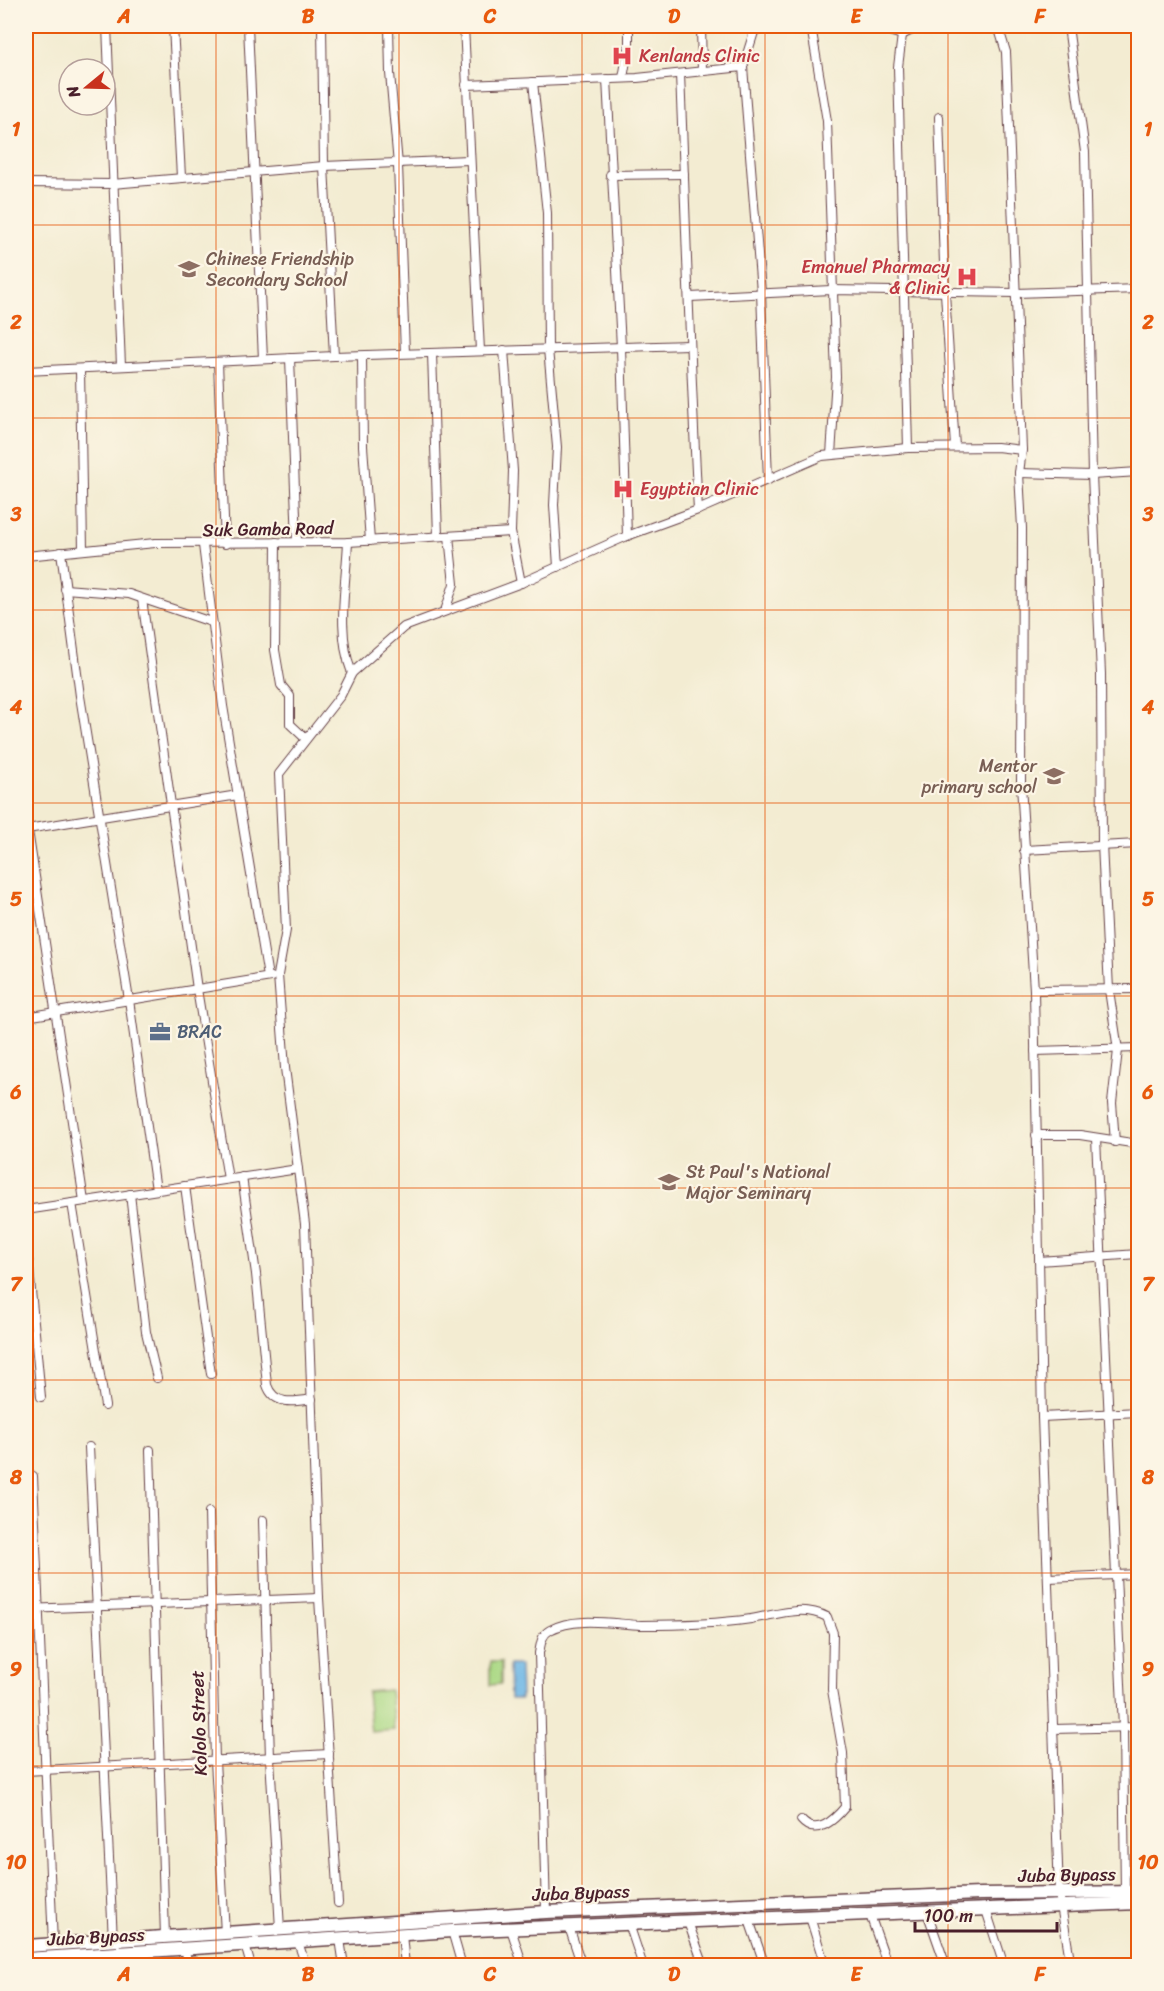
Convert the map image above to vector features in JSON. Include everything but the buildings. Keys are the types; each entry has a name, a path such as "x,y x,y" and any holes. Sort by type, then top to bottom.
{"main road":[{"name":"Juba Bypass","path":"26,1946 546,1911 1138,1892"},
{"name":"Juba Bypass","path":"26,1959 49,1961 132,1959 184,1949 452,1931 1138,1903"}],"street":[{"path":"107,26 121,366"},
{"path":"173,26 182,177"},
{"path":"248,26 263,359"},
{"path":"322,26 324,166 334,356"},
{"path":"389,26 391,85 398,165 405,354"},
{"path":"464,26 480,351"},
{"path":"623,78 629,44 628,26"},
{"path":"701,26 702,71"},
{"path":"762,26 754,32 743,67 761,292 768,480"},
{"path":"811,26 827,121 831,290 836,377 831,455"},
{"path":"873,26 902,35 920,26"},
{"path":"998,26 1006,52 1022,450 1019,473 1022,528 1021,719 1024,850 1034,990 1042,1417 1059,1893 1071,1965"},
{"path":"1068,26 1085,152 1092,475 1101,674 1102,844 1109,990 1118,1050 1113,1103 1116,1142"},
{"path":"902,35 898,67 908,448"},
{"path":"466,85 623,78 743,67"},
{"path":"680,74 690,297 689,345 698,510"},
{"path":"607,79 610,175 621,347 627,536"},
{"path":"533,82 547,213 548,349 557,447 554,505 558,567"},
{"path":"939,117 945,292 955,447"},
{"path":"26,183 112,184 324,166 398,165 469,160"},
{"path":"610,175 684,174"},
{"path":"690,297 831,290 903,293 1016,293 1138,289"},
{"path":"26,370 80,370 334,356 362,357 689,345"},
{"path":"504,350 513,471 511,532 521,583"},
{"path":"432,353 438,536"},
{"path":"362,357 363,446 370,541"},
{"path":"290,358 297,542"},
{"path":"218,362 225,544"},
{"path":"80,370 83,550"},
{"path":"338,1903 319,1598 312,1399 306,1308 305,1224 285,1068 278,975 286,930 277,778 341,695 352,673 395,632 521,583 627,536 698,510 831,455 908,448 955,447 1022,450"},
{"path":"1019,473 1092,475 1138,472"},
{"name":"Suk Gamba Road","path":"26,556 155,543 203,545 276,542 348,543 511,532"},
{"path":"445,611 454,584 449,536"},
{"path":"276,542 275,650 281,685 290,696 290,724 306,739"},
{"path":"348,543 344,654 352,673"},
{"path":"203,545 211,622 268,977"},
{"path":"61,552 98,816 129,1000 156,1190"},
{"path":"65,589 129,594 211,622"},
{"path":"142,599 197,989 228,1179"},
{"path":"27,829 238,795"},
{"path":"26,817 84,1201"},
{"path":"1024,850 1102,844 1138,844"},
{"path":"26,1017 278,975"},
{"path":"1034,990 1138,989"},
{"path":"1035,1051 1138,1048"},
{"path":"1036,1135 1096,1138 1138,1144"},
{"path":"1096,1138 1123,1728 1125,1893"},
{"path":"26,1210 298,1169"},
{"path":"242,1177 256,1274 267,1385 270,1393 278,1400 296,1402 312,1399"},
{"path":"185,1186 211,1374"},
{"path":"130,1194 146,1332 157,1378"},
{"path":"72,1203 105,1406"},
{"path":"26,1237 40,1396"},
{"path":"1039,1261 1138,1254"},
{"path":"1042,1417 1138,1412"},
{"path":"89,1447 113,1940"},
{"path":"150,1450 157,1606 165,1937"},
{"path":"33,1476 53,1944"},
{"name":"Kololo Street","path":"208,1512 215,1761 225,1933"},
{"path":"263,1520 270,1758 280,1929"},
{"path":"1049,1578 1138,1574"},
{"path":"26,1609 211,1604 319,1598"},
{"path":"546,1911 539,1653 544,1635 550,1630 582,1624 643,1625 732,1621 783,1612 807,1611 826,1617 833,1633 832,1690 843,1753 845,1807 830,1823 823,1826 812,1827 801,1820"},
{"path":"1053,1729 1138,1727"},
{"path":"26,1771 329,1754"},
{"path":"986,1910 1004,1965"},
{"path":"927,1912 946,1965"},
{"path":"870,1915 887,1964 871,1965"},
{"path":"810,1917 825,1965"},
{"path":"749,1920 765,1965"},
{"path":"688,1922 704,1965"},
{"path":"629,1924 643,1965"},
{"path":"569,1927 582,1965"},
{"path":"511,1929 523,1965"},
{"path":"452,1931 462,1965"},
{"path":"402,1934 405,1965"},
{"path":"340,1939 344,1965"},
{"path":"298,1942 306,1965"},
{"path":"245,1945 250,1965"},
{"path":"184,1949 189,1965"}],"green space":[{"path":"490,1662 501,1662 501,1684 490,1685"},
{"path":"390,1690 394,1730 371,1732 367,1692"}],"water":[{"path":"509,1665 520,1665 521,1699 510,1699"}],"place":[{"name":"Kenlands Clinic","path":"622,56"},
{"name":"Chinese Friendship Secondary School","path":"189,269"},
{"name":"Emanuel Pharmacy & Clinic","path":"967,277"},
{"name":"Egyptian Clinic","path":"623,489"},
{"name":"Mentor primary school","path":"1054,776"},
{"name":"BRAC","path":"160,1032"},
{"name":"St Paul's National Major Seminary","path":"669,1182"}]}
